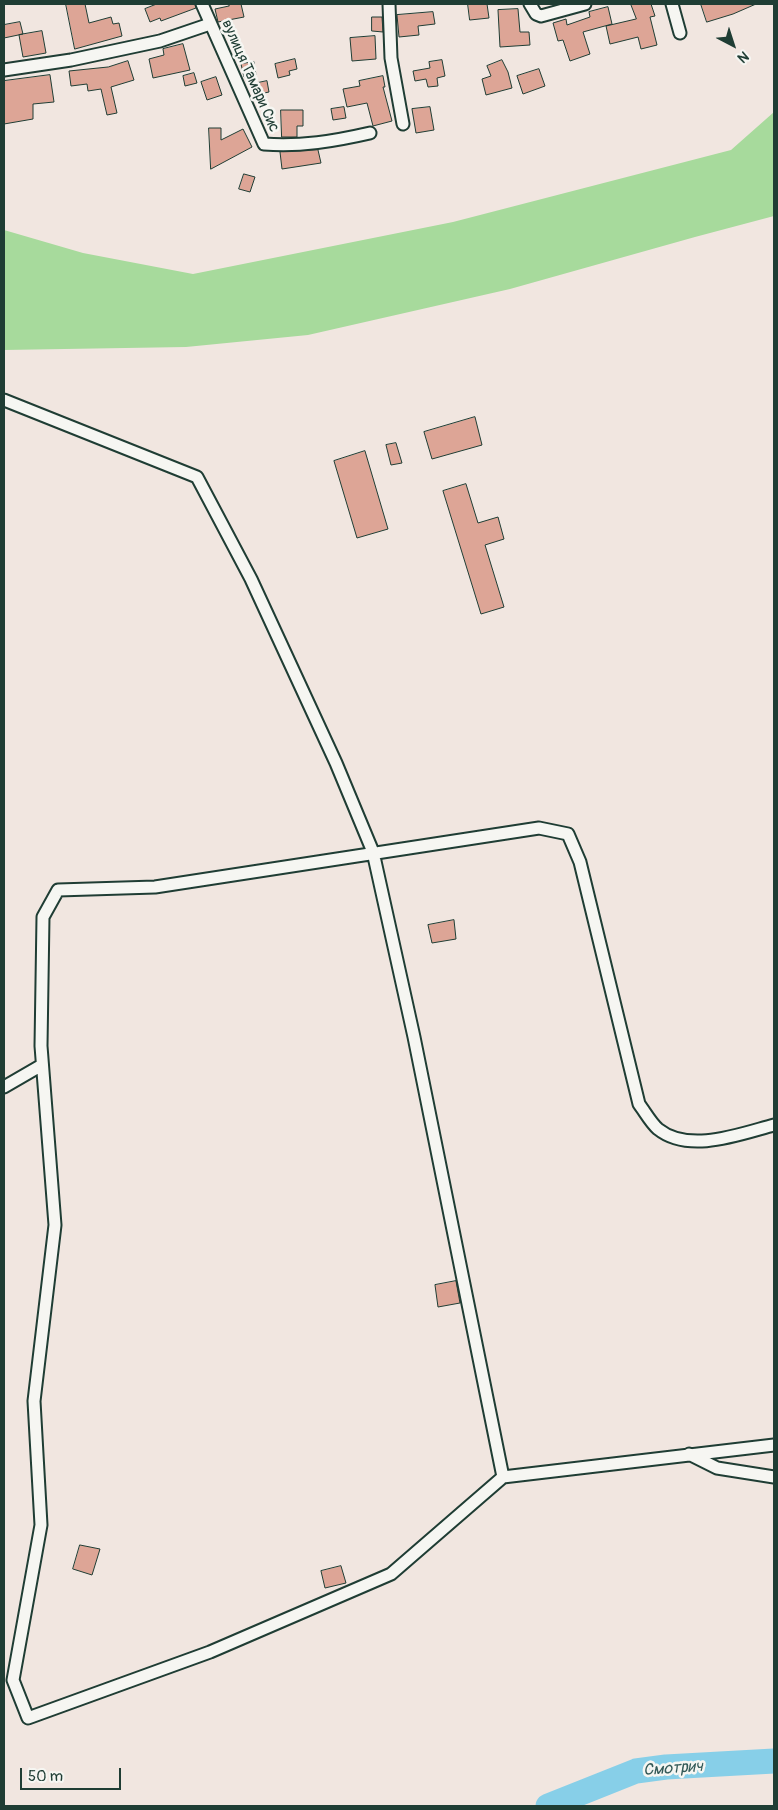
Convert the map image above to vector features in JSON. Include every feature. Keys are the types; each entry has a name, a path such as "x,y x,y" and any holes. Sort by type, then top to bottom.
{"street":[{"name":"вулиця Тамари Сис","path":"202,4 264,144 284,145 328,142 370,133"},
{"path":"389,4 391,58 403,124"},
{"path":"530,4 536,14 546,16 586,4"},
{"path":"672,4 680,33"},
{"path":"4,70 71,60 160,42 210,24"},
{"path":"4,400 197,477 255,588 336,763 373,852 414,1037 503,1477"},
{"path":"774,1126 709,1142 680,1140 658,1129 639,1104 580,862 568,834 539,828 154,887 58,890 43,916 41,1046 55,1225 34,1401 41,1525 13,1680 28,1718 210,1652 391,1574 503,1477 774,1445"},
{"path":"4,1087 42,1065"},
{"path":"689,1454 717,1468 774,1477"}],"green space":[{"path":"774,112 774,216 510,289 308,335 186,347 4,350 4,230 83,253 193,274 453,222 731,150"}],"building":[{"path":"66,4 85,4 89,23 111,17 113,24 119,23 122,36 75,49"},
{"path":"157,4 195,4 196,8 161,21 160,18 150,22 145,9"},
{"path":"228,4 241,4 244,17 218,22 215,9 229,6"},
{"path":"468,4 487,4 489,18 470,20"},
{"path":"631,4 651,4 655,16 650,17 657,45 641,49 638,37 610,44 606,26 636,19"},
{"path":"701,4 756,4 707,22"},
{"path":"608,7 612,24 583,32 590,54 570,61 563,40 558,41 553,23 566,19 567,25 590,17 589,12"},
{"path":"518,9 520,32 529,32 530,45 500,47 498,10"},
{"path":"433,12 435,24 418,26 419,35 399,37 397,15"},
{"path":"372,17 382,17 383,32 372,31"},
{"path":"20,22 23,34 4,38 4,25"},
{"path":"42,31 46,53 23,57 19,35"},
{"path":"375,36 376,59 352,61 350,38"},
{"path":"183,44 190,70 153,78 149,59 164,55 163,49"},
{"path":"295,59 297,69 289,71 290,75 278,78 275,64"},
{"path":"442,60 445,76 437,78 438,86 428,87 426,79 415,81 413,71 430,68 429,62"},
{"path":"502,60 508,72 512,88 486,95 482,79 491,76 487,66"},
{"path":"128,61 134,80 111,87 117,113 107,115 101,89 88,91 87,84 71,86 69,71 108,67"},
{"path":"254,62 256,75 244,77 241,64"},
{"path":"539,69 545,86 523,94 517,76"},
{"path":"194,73 197,83 185,86 183,76"},
{"path":"50,75 54,102 33,104 33,119 4,124 4,81"},
{"path":"383,76 385,87 383,87 392,121 373,126 367,103 347,107 343,89 360,86 359,81"},
{"path":"216,77 222,95 207,100 201,82"},
{"path":"267,81 269,92 255,95 253,84"},
{"path":"344,107 346,118 333,120 331,109"},
{"path":"430,107 434,130 416,133 412,109"},
{"path":"281,110 303,110 303,126 297,126 297,137 282,137"},
{"path":"209,128 221,128 221,140 243,129 252,147 211,169"},
{"path":"318,150 321,163 282,169 280,152"},
{"path":"244,174 255,177 250,192 239,189"},
{"path":"475,417 482,445 432,459 424,432"},
{"path":"396,443 402,463 391,465 386,445"},
{"path":"365,451 388,529 357,538 334,461"},
{"path":"466,484 478,523 498,517 504,539 485,545 504,607 481,614 443,491"},
{"path":"454,920 456,939 432,943 428,925"},
{"path":"456,1281 460,1303 438,1307 435,1285"},
{"path":"80,1545 100,1549 92,1575 73,1569"},
{"path":"341,1566 346,1583 325,1588 321,1571"}],"waterway":[{"name":"Смотрич","path":"548,1806 636,1771 666,1767 774,1761"}]}
